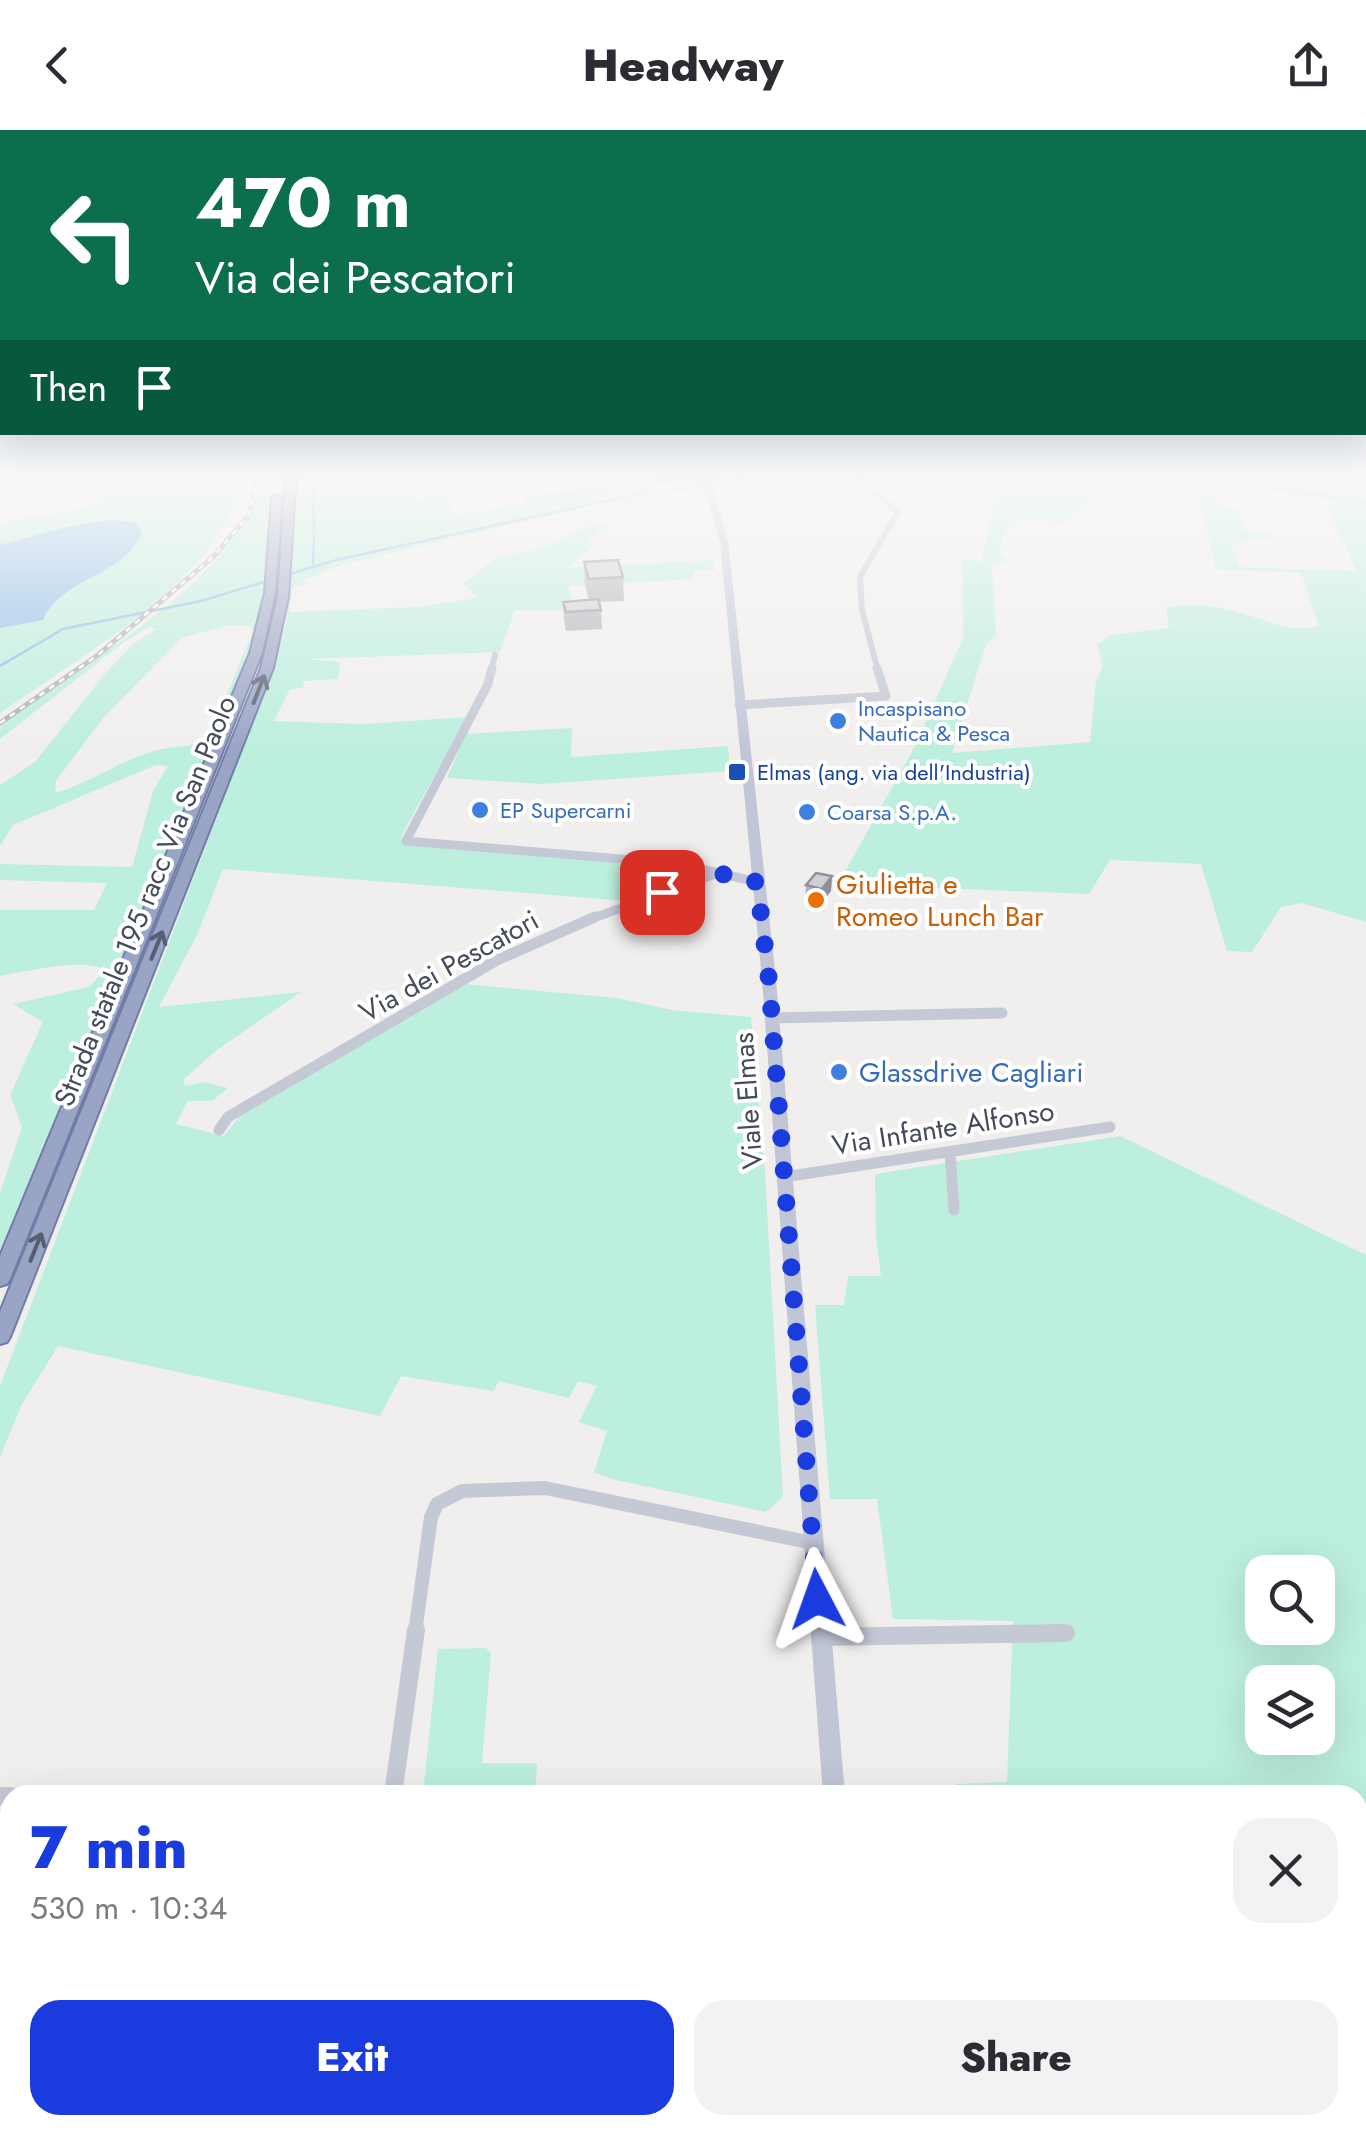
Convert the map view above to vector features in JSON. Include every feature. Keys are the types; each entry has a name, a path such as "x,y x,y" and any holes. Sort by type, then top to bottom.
{"highway":[{"name":"Strada statale 195 racc Via San Paolo","path":"0,1337 267,668 277,567"},
{"name":"Strada statale 195 racc Via San Paolo","path":"0,1279 272,619"}],"main road":[{"name":"Viale Elmas","path":"726,567 772,1018 833,1785"}],"street":[{"path":"739,705 886,696 857,583 864,567"},
{"path":"495,655 488,684 406,841 680,864 757,882"},
{"name":"Via dei Pescatori","path":"219,1130 228,1117 497,960 582,922 718,873"},
{"path":"772,1018 1002,1014"},
{"name":"Via Infante Alfonso","path":"784,1177 1110,1127"},
{"path":"950,1152 954,1210"},
{"path":"395,1785 430,1516 449,1496 462,1491 546,1488 814,1543"},
{"path":"820,1637 1066,1633"}],"green space":[{"path":"0,567 191,567 146,610 0,713"},
{"path":"208,567 338,567 293,586 289,612 417,607 478,598 463,584 485,567 714,567 715,570 693,571 694,579 569,586 573,610 515,610 500,652 305,659 340,662 338,679 304,681 303,688 290,689 274,721 364,724 467,717 401,836 404,844 703,871 627,901 223,869 197,935 159,1007 301,992 217,1050 183,1080 185,1086 204,1082 228,1088 212,1101 188,1101 176,1124 224,1136 239,1117 464,984 617,998 672,1010 751,1017 765,1172 783,1497 766,1512 594,1472 607,1431 579,1422 597,1386 578,1381 569,1398 499,1381 493,1391 401,1376 380,1416 58,1346 22,1404 0,1457 0,1386 266,688 287,621 258,620 219,735 0,1250 0,1193 22,1127 10,1095 43,1022 13,1004 89,987 105,970 70,965 0,976 0,910 94,910 107,883 0,880 0,864 132,867 153,791 168,766 156,765 13,825 0,846 0,785 35,762 104,675 133,644 156,629 149,627 123,643 0,739 0,727 192,584","holes":["228,625 251,626 253,631 210,735 192,745 144,754 55,793 56,781 103,718 182,638"]},
{"path":"962,567 992,567 996,636 986,644 952,753 1090,742 1096,680 1103,667 1097,645 1111,635 1169,628 1166,608 1189,605 1231,610 1288,627 1319,626 1301,573 1215,567 1357,571 1355,567 1366,567 1366,922 1302,903 1281,907 1252,952 1227,951 1201,864 1110,860 1089,894 838,884 912,752 963,638"},
{"path":"572,728 571,757 728,746 730,771 542,784 447,778 466,734"},
{"path":"1120,1136 1366,1255 1366,1785 956,1785 1007,1782 1013,1621 893,1619 877,1499 830,1499 815,1305 844,1305 848,1276 881,1276 875,1174"},
{"path":"486,1648 491,1653 482,1763 537,1763 536,1785 424,1785 438,1649"}],"water":[{"path":"0,567 110,567 64,594 43,620 0,628"}],"building":[{"path":"585,567 620,567 623,577 589,579"},
{"path":"598,599 601,610 566,612 563,602"},
{"path":"816,873 832,876 822,889 806,885"}],"waterway":[{"path":"0,666 63,629 201,601 314,567"}],"railway":[{"path":"0,723 98,655 202,567"}],"place":[{"name":"Incaspisano Nautica & Pesca","path":"838,721"},
{"name":"Elmas (ang. via dell'Industria)","path":"737,772"},
{"name":"EP Supercarni","path":"480,810"},
{"name":"Coarsa S.p.A.","path":"807,812"},
{"name":"Giulietta e Romeo Lunch Bar","path":"816,900"},
{"name":"Glassdrive Cagliari","path":"839,1072"}],"route":[{"path":"662,892 718,873 757,882 769,980 817,1599"}]}
